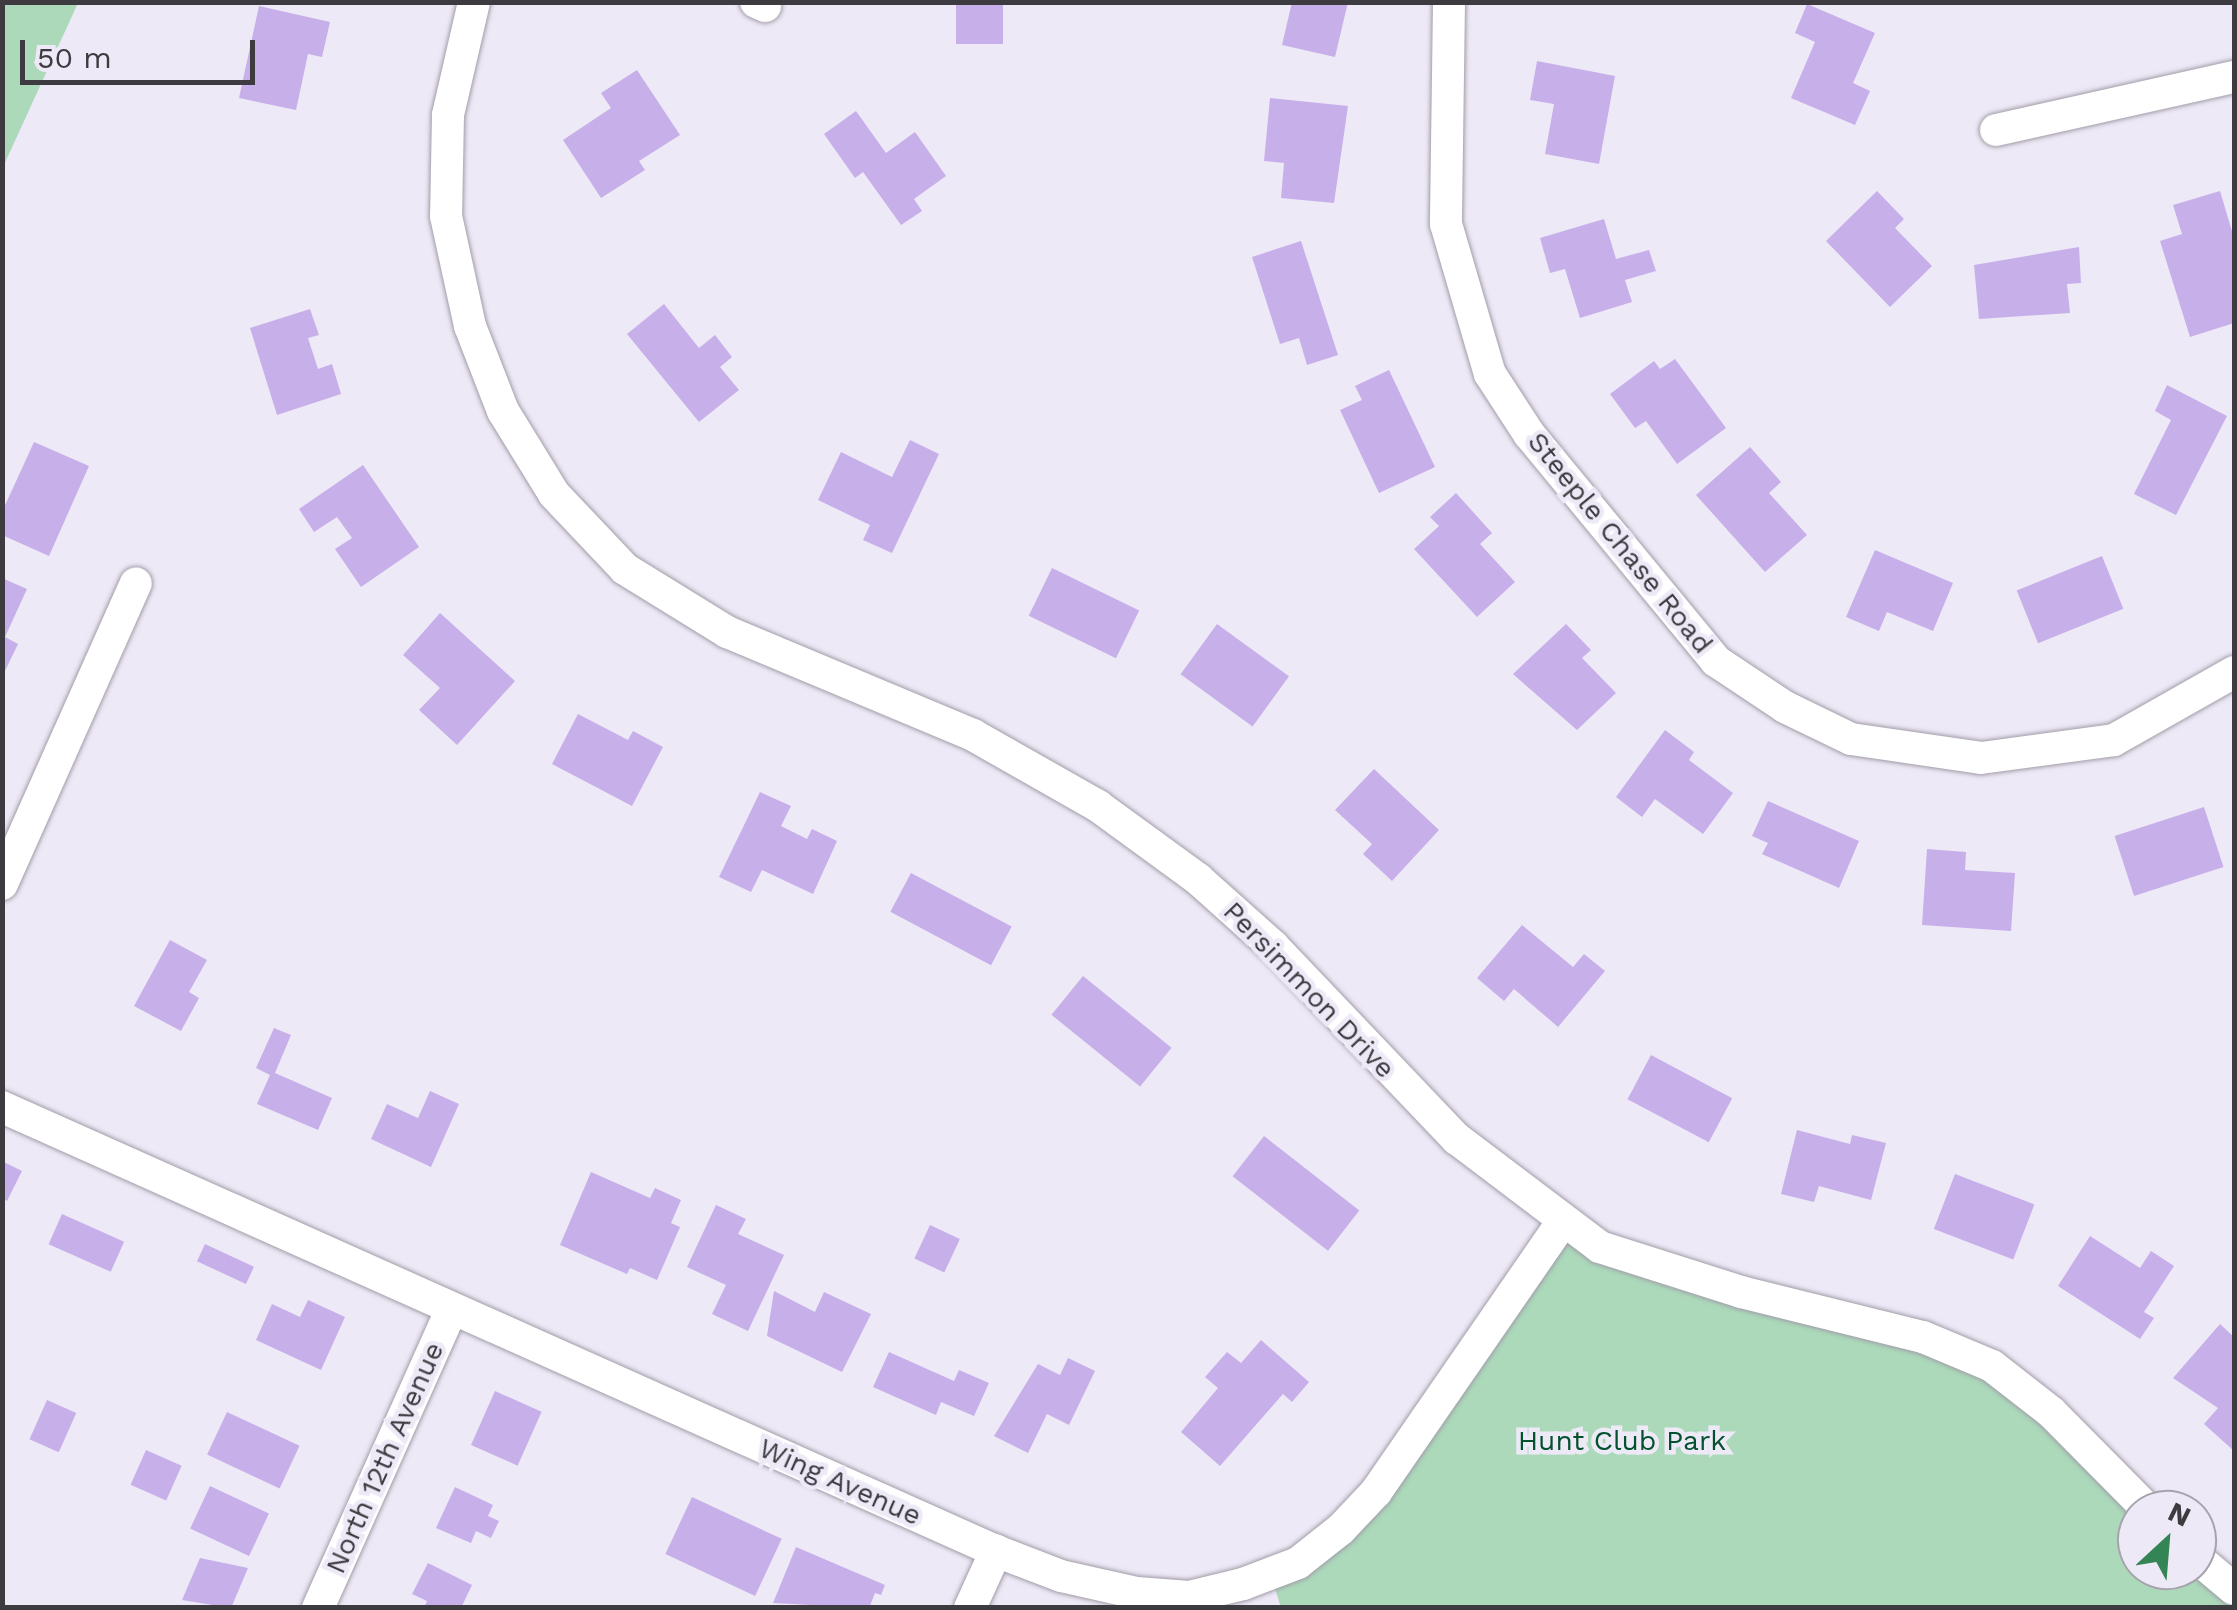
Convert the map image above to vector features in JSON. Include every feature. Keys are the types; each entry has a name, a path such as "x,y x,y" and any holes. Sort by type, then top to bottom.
{"street":[{"name":"Persimmon Drive","path":"474,2 448,115 446,216 470,326 503,411 554,494 625,569 727,632 973,735 1098,806 1198,879 1261,935 1457,1139 1600,1247 1923,1337 1992,1366 2051,1412 2128,1490"},
{"name":"Steeple Chase Road","path":"1449,2 1446,224 1490,374 1529,434 1716,661 1784,707 1851,738 1981,758 2114,740 2234,672"},
{"path":"1996,130 2234,77"},
{"path":"2,884 136,583"},
{"name":"Wing Avenue","path":"2,1107 996,1550 1061,1576 1189,1597 1298,1563 1376,1492 1562,1222"},
{"name":"North 12th Avenue","path":"318,1608 452,1309"},
{"path":"970,1608 996,1550"}],"green space":[{"path":"2,3 78,3 3,167"},
{"name":"Hunt Club Park","path":"1561,1242 1600,1247 1907,1343 1990,1377 2117,1493 2117,1590 2217,1590 2234,1607 1281,1608 1275,1588 1335,1552"}],"building":[{"path":"956,2 1003,2 1003,44 956,44"},
{"path":"1292,2 1348,2 1335,57 1282,45"},
{"path":"1807,4 1875,33 1853,83 1870,91 1855,125 1791,98 1815,42 1795,33"},
{"path":"259,6 330,22 322,57 308,54 296,110 239,98"},
{"path":"1537,61 1615,76 1599,164 1545,154 1554,104 1530,100"},
{"path":"637,70 680,135 639,161 645,170 601,198 563,140 611,108 601,93"},
{"path":"1270,98 1348,106 1334,203 1281,198 1284,163 1264,161"},
{"path":"856,111 886,153 915,132 946,176 914,199 922,211 901,225 863,172 855,178 824,134"},
{"path":"1877,191 1904,219 1895,228 1932,266 1890,307 1826,241"},
{"path":"2220,191 2234,238 2234,323 2190,337 2160,241 2182,234 2173,205"},
{"path":"1604,219 1616,259 1649,250 1656,271 1625,280 1632,302 1580,318 1565,269 1550,273 1540,238"},
{"path":"1301,241 1338,355 1307,365 1299,338 1280,344 1252,257"},
{"path":"2079,247 2081,283 2067,284 2070,313 1979,319 1974,265"},
{"path":"664,304 699,348 715,335 732,357 720,367 739,390 699,422 627,334"},
{"path":"310,309 319,335 308,338 318,369 332,364 341,394 277,415 250,328"},
{"path":"1675,359 1726,428 1677,464 1646,421 1635,428 1610,394 1654,361 1660,369"},
{"path":"1389,370 1435,467 1379,493 1340,410 1362,400 1355,386"},
{"path":"2167,385 2227,416 2176,515 2134,494 2171,420 2155,411"},
{"path":"910,440 939,454 892,553 863,540 870,525 818,500 841,452 892,477"},
{"path":"34,442 89,466 49,556 2,535 2,512"},
{"path":"1750,447 1781,482 1769,493 1807,535 1765,572 1696,495"},
{"path":"363,465 419,547 361,587 335,549 352,538 337,517 314,532 299,509"},
{"path":"1456,493 1492,533 1480,544 1515,582 1477,617 1414,549 1439,526 1430,517"},
{"path":"1875,550 1953,583 1933,631 1887,612 1879,631 1846,617"},
{"path":"2102,556 2123,609 2038,643 2017,590"},
{"path":"1052,568 1139,611 1116,658 1029,616"},
{"path":"2,578 27,589 5,637 18,644 2,677"},
{"path":"440,613 515,681 457,745 419,710 440,688 403,655"},
{"path":"1217,624 1289,676 1253,726 1181,674"},
{"path":"1566,624 1591,650 1582,658 1616,693 1577,730 1513,674"},
{"path":"578,714 628,740 633,731 663,747 632,806 552,764"},
{"path":"1665,730 1694,752 1689,760 1733,793 1703,834 1655,799 1642,817 1616,797"},
{"path":"1374,769 1439,830 1392,881 1363,854 1372,844 1335,810"},
{"path":"760,792 791,806 781,826 807,839 812,829 837,841 813,894 762,870 751,892 719,877"},
{"path":"1768,801 1859,841 1839,888 1762,854 1768,843 1752,836"},
{"path":"2204,807 2223,867 2134,896 2115,836"},
{"path":"1927,849 1966,852 1965,870 2015,873 2011,931 1922,925"},
{"path":"911,873 1012,927 991,965 890,912"},
{"path":"1522,925 1573,967 1584,954 1605,971 1558,1027 1514,989 1504,1001 1477,978"},
{"path":"170,940 207,960 189,992 199,998 181,1031 134,1006"},
{"path":"1083,976 1172,1048 1140,1087 1052,1015"},
{"path":"274,1028 291,1035 275,1073 332,1098 318,1130 257,1104 270,1075 256,1068"},
{"path":"1651,1055 1732,1098 1709,1142 1628,1099"},
{"path":"430,1091 459,1104 431,1167 371,1139 387,1104 418,1118"},
{"path":"1797,1130 1850,1144 1852,1135 1886,1143 1871,1200 1819,1186 1814,1202 1781,1194"},
{"path":"1264,1136 1359,1210 1328,1251 1233,1176"},
{"path":"2,1161 22,1171 7,1201 2,1198"},
{"path":"591,1172 650,1198 655,1188 681,1200 671,1223 680,1227 657,1280 630,1268 627,1274 560,1245"},
{"path":"1955,1174 2034,1204 2013,1260 1934,1229"},
{"path":"716,1205 746,1219 738,1234 784,1255 748,1331 712,1314 726,1285 687,1267"},
{"path":"62,1214 124,1242 111,1272 49,1244"},
{"path":"930,1225 960,1239 944,1272 914,1259"},
{"path":"2090,1236 2140,1268 2151,1251 2174,1266 2144,1312 2154,1318 2140,1339 2058,1286"},
{"path":"205,1244 254,1267 246,1284 197,1261"},
{"path":"774,1291 815,1312 824,1292 871,1314 842,1372 767,1336"},
{"path":"308,1300 345,1317 321,1370 256,1340 272,1304 300,1317"},
{"path":"2220,1324 2234,1337 2234,1451 2204,1424 2218,1408 2173,1378"},
{"path":"1261,1340 1309,1382 1292,1402 1283,1394 1220,1466 1181,1432 1218,1388 1205,1377 1227,1352 1241,1363"},
{"path":"889,1352 954,1381 959,1370 989,1383 974,1416 941,1402 936,1415 873,1387"},
{"path":"1068,1358 1095,1371 1069,1425 1047,1414 1028,1453 994,1436 1038,1364 1060,1375"},
{"path":"495,1391 542,1412 518,1466 471,1445"},
{"path":"47,1400 76,1413 59,1452 30,1439"},
{"path":"227,1412 300,1446 280,1488 207,1455"},
{"path":"146,1450 182,1466 166,1501 131,1485"},
{"path":"210,1486 269,1513 249,1556 190,1529"},
{"path":"455,1487 493,1505 488,1516 499,1521 491,1538 476,1531 471,1543 436,1528"},
{"path":"692,1497 782,1539 755,1596 665,1554"},
{"path":"796,1547 885,1585 881,1595 875,1593 869,1608 773,1603"},
{"path":"200,1558 248,1568 231,1608 182,1600"},
{"path":"428,1563 472,1585 461,1608 424,1608 427,1601 412,1594"}]}
